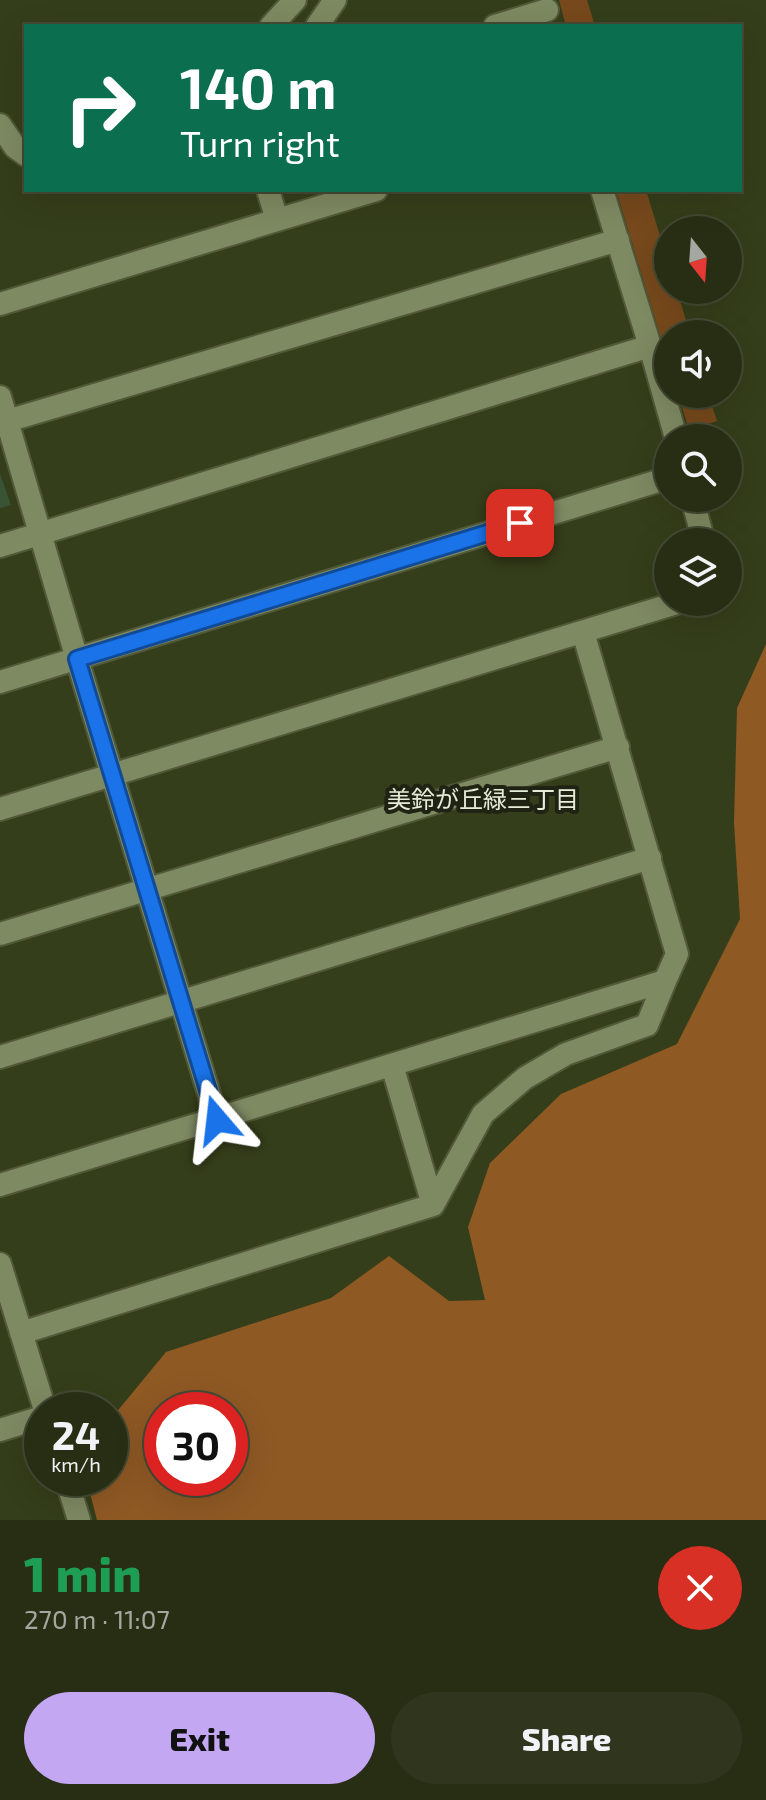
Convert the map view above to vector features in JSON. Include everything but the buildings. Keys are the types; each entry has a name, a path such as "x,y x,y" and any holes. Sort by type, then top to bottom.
{"street":[{"path":"273,24 295,0"},
{"path":"318,24 335,0"},
{"path":"502,24 547,12"},
{"path":"0,125 15,147 24,154"},
{"path":"269,192 277,220"},
{"path":"0,304 369,192"},
{"path":"603,192 672,424"},
{"path":"7,421 618,240"},
{"path":"0,546 650,346"},
{"path":"0,397 217,1120"},
{"path":"0,682 654,482"},
{"path":"0,809 654,610"},
{"path":"21,1333 433,1205 483,1114 525,1078 566,1054 647,1025 677,954 583,632"},
{"path":"0,934 618,747"},
{"path":"0,1057 650,858"},
{"path":"0,1185 665,981"},
{"path":"392,1065 433,1205"},
{"path":"0,1264 6,1302 21,1333 39,1392"},
{"path":"0,1430 24,1423"},
{"path":"72,1496 79,1520"}],"shaded area":[{"path":"559,0 587,0 594,24 565,24"},
{"path":"617,192 647,192 654,216 654,304 681,304 686,320 656,320"},
{"path":"682,408 713,408 717,421 687,424"},
{"path":"766,644 766,1520 97,1520 91,1496 128,1496 128,1398 166,1352 331,1298 389,1256 449,1301 485,1300 468,1227 490,1163 561,1094 677,1044 740,919 734,823 737,708"}],"district":[{"name":"美鈴が丘緑三丁目","path":"483,798"}],"route":[{"path":"217,1120 77,659 520,523"}]}
